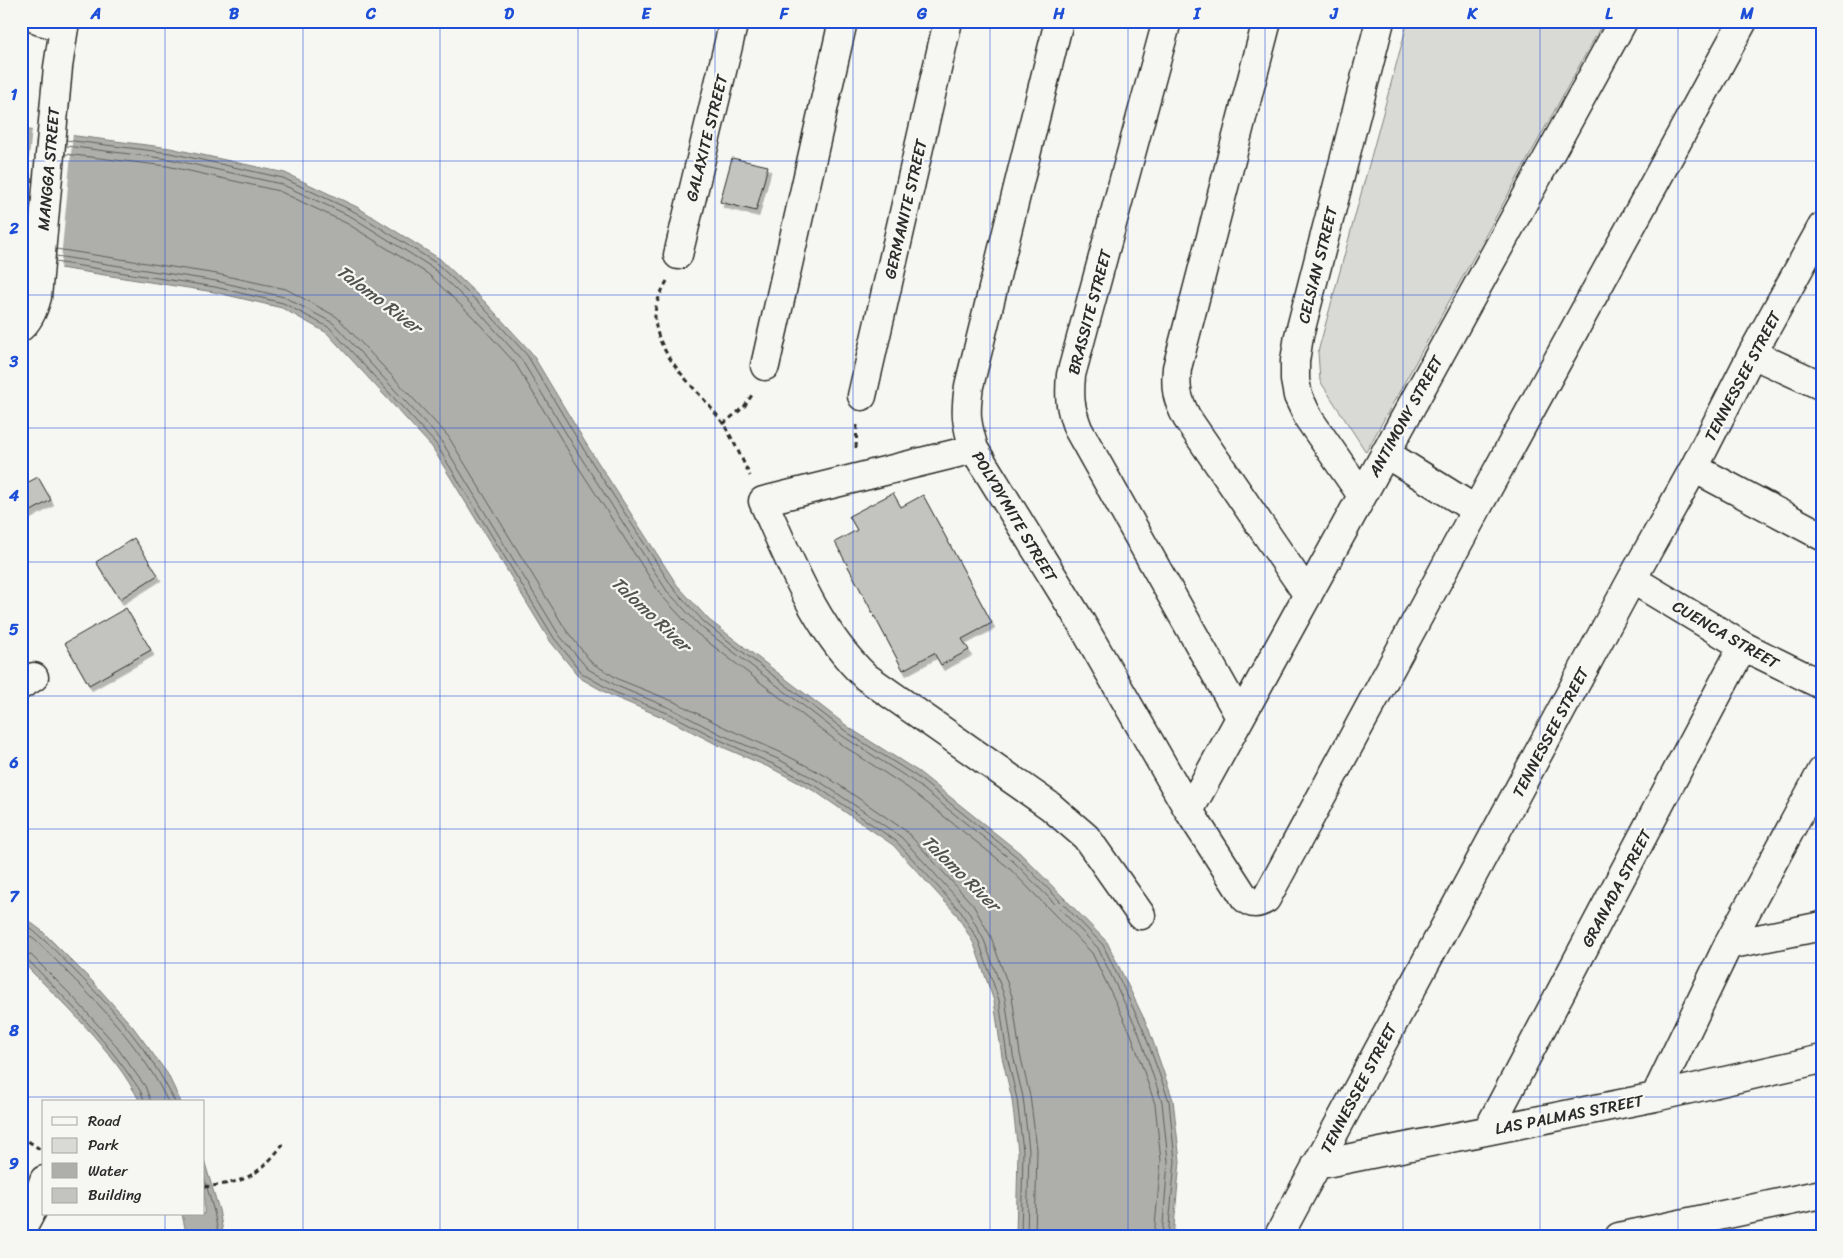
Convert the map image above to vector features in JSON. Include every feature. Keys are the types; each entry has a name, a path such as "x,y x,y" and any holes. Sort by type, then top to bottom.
{"street":[{"name":"GALAXITE STREET","path":"678,255 734,21"},
{"path":"765,366 843,21"},
{"name":"GERMANITE STREET","path":"862,396 948,21"},
{"name":"POLYDYMITE STREET","path":"1059,21 969,386 965,411 968,431 974,449 1078,619 1188,811 1244,898 1249,902 1255,904 1266,899 1476,510"},
{"name":"BRASSITE STREET","path":"1166,21 1071,375 1069,396 1078,430 1240,718"},
{"path":"1267,21 1177,368 1175,387 1178,403 1186,418 1308,596"},
{"name":"CELSIAN STREET","path":"1361,494 1309,419 1298,396 1295,380 1295,360 1299,336 1380,21"},
{"name":"ANTIMONY STREET","path":"1188,811 1623,21"},
{"path":"1385,453 1476,510 1743,21"},
{"name":"MANGGA STREET","path":"21,327 26,323 34,309 36,297 58,67 56,23"},
{"name":"TENNESSEE STREET","path":"1278,1237 1632,579 1694,468 1752,354 1822,227"},
{"path":"1752,354 1822,386"},
{"path":"974,449 763,501 800,584 838,645 854,666 866,677 1050,806 1067,820 1086,837 1141,915"},
{"path":"1694,468 1822,536"},
{"name":"CUENCA STREET","path":"1632,579 1743,646 1822,685"},
{"name":"GRANADA STREET","path":"1488,1130 1743,646"},
{"path":"1655,1096 1728,945 1822,771"},
{"path":"1728,945 1822,926"},
{"name":"LAS PALMAS STREET","path":"1316,1165 1655,1096 1822,1059"},
{"path":"21,1231 36,1203 42,1186"},
{"path":"1619,1237 1822,1194"}],"path":[{"path":"678,255 661,292 655,311 656,326 661,343 674,364 724,424 763,501"},
{"path":"724,424 744,406 756,389 765,366"},
{"path":"855,478 856,424 862,396"},
{"path":"21,1136 42,1151"},
{"path":"205,1187 238,1181 255,1174 269,1162 283,1144"}],"green space":[{"path":"1408,21 1604,21 1366,452 1320,381 1318,352"}],"water":[{"name":"Talomo River","path":"21,129 170,148 285,173 357,207 440,259 486,303 531,352 588,447 677,585 709,620 851,729 919,772 1020,853 1107,942 1148,1027 1173,1100 1180,1161 1173,1237 1016,1237 1018,1152 1012,1099 1002,1057 994,1001 974,944 957,915 893,845 816,792 773,769 718,745 667,719 612,696 580,678 550,641 432,447 327,333 282,308 214,292 21,262"},
{"path":"21,915 42,931 93,982 133,1027 167,1073 180,1100 139,1100 102,1045 21,961"},
{"path":"205,1163 219,1210 224,1237 187,1237 182,1216 205,1216"}],"pier":[{"path":"32,128 73,133 60,270 21,265 21,241"}],"building":[{"path":"732,158 768,166 756,211 720,202"},
{"path":"38,477 51,500 26,514 21,505 21,486"},
{"path":"893,493 901,507 923,495 992,623 962,639 969,650 941,665 934,653 903,670 835,542 857,530 849,516"},
{"path":"134,538 158,575 120,599 96,562"},
{"path":"126,608 151,650 89,685 65,643"}]}
